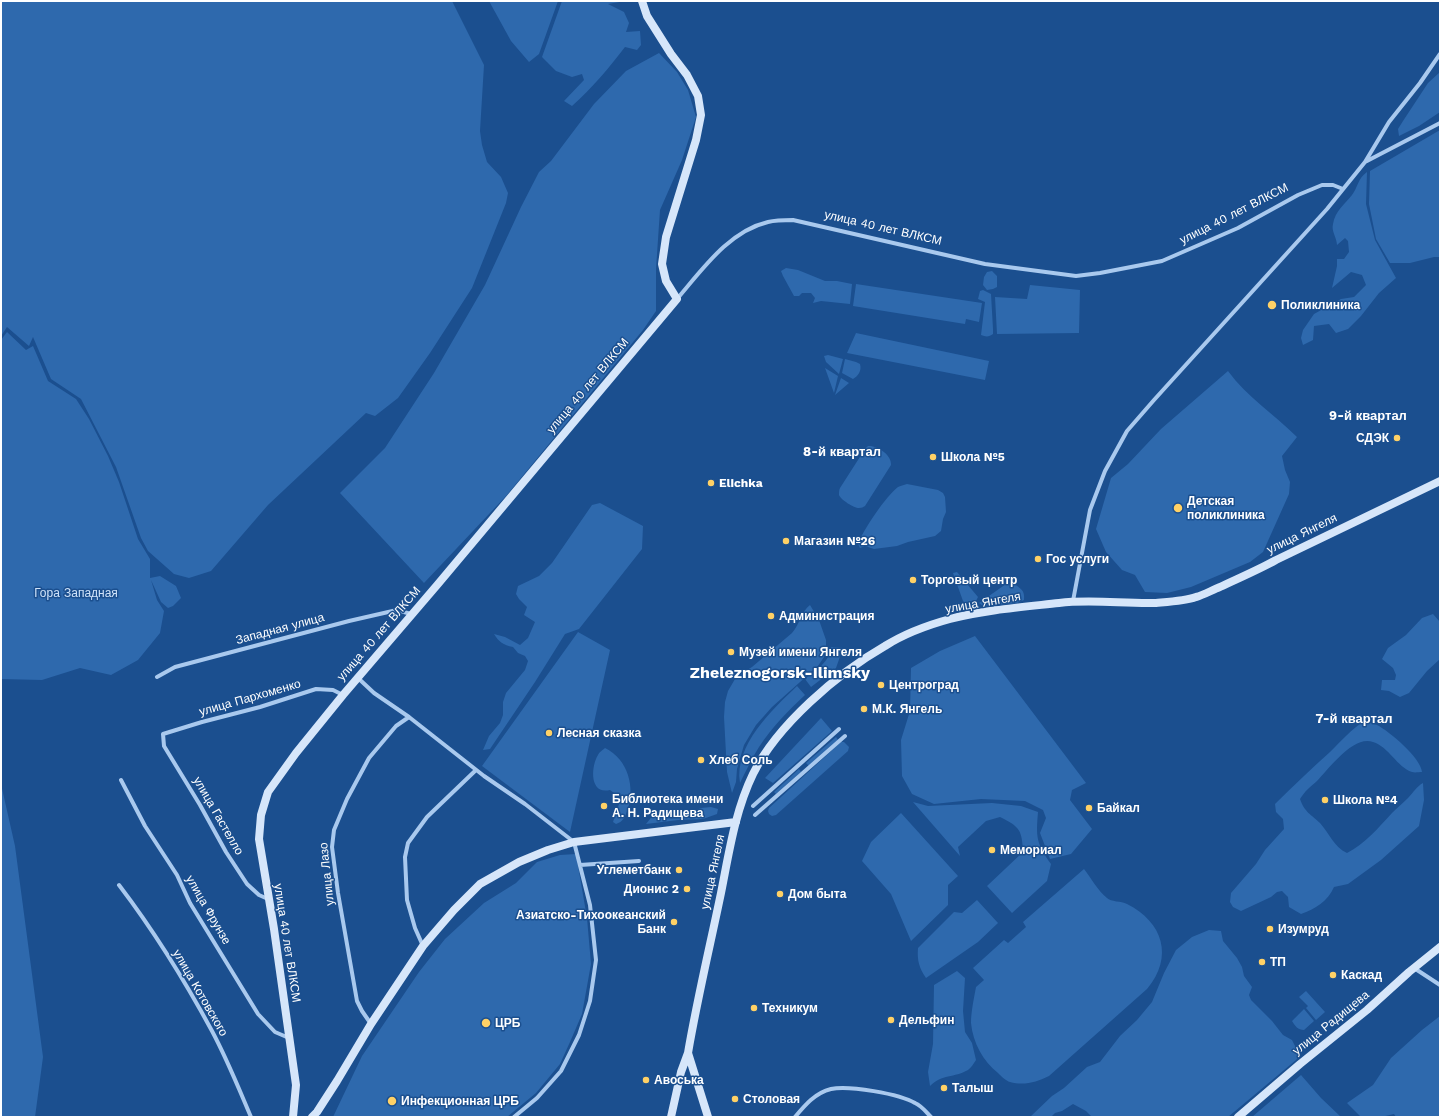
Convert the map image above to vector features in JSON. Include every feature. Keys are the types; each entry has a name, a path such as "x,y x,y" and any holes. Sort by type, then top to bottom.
{"street":[{"path":"642,1 647,16 671,54 688,74 698,96 701,115 696,140 666,237 662,264 666,281 677,299"},
{"path":"1072,601 1090,510 1104,471 1127,431 1308,231 1343,189 1365,162 1389,122 1420,84 1440,54"},
{"path":"1365,162 1440,123"},
{"name":"улица 40 лет ВЛКСМ","path":"293,1117 296,1085 274,929 259,839 261,814 268,792 296,753 357,678 677,299 715,256 735,238 758,225 769,222 793,220 985,264 1076,276 1162,261 1238,228 1298,195 1322,185 1333,185 1343,189"},
{"name":"улица Янгеля","path":"671,1117 681,1072 688,1053 741,802 766,750 783,730 826,688 863,660 886,645 948,620 1072,601 1099,600 1156,603 1195,598 1440,482"},
{"name":"Западная улица","path":"157,677 175,667 349,621 397,610 411,614"},
{"path":"357,678 374,693 409,717 476,770 574,842 590,905 596,960 590,1001 579,1035 560,1071 537,1098 514,1117"},
{"name":"улица Пархоменко","path":"163,734 316,689 333,690 343,695"},
{"name":"улица Лазо","path":"371,1024 356,1002 332,847 334,830 347,799 369,758 396,726 409,717"},
{"path":"753,806 839,730"},
{"name":"улица Гастелло","path":"163,734 164,746 230,858 247,884 259,895 268,898"},
{"path":"755,815 845,736"},
{"path":"423,946 415,928 407,900 405,857 408,843 427,817 476,770"},
{"name":"улица Фрунзе","path":"121,780 145,826 177,875 190,903 258,1014 274,1032 289,1038"},
{"path":"312,1117 337,1081 371,1024 423,946 454,910 480,884 519,862 548,850 574,842 736,822"},
{"path":"580,865 639,861"},
{"name":"улица Котовского","path":"119,885 158,940 213,1032 251,1117"},
{"name":"улица Радищева","path":"1238,1117 1440,947"},
{"path":"1414,968 1440,985"},
{"path":"688,1053 708,1117"},
{"path":"795,1117 807,1103 818,1095 831,1089 869,1091 906,1098 922,1107 931,1117"}],"green space":[{"path":"1,1 452,1 484,65 480,131 482,145 487,162 501,177 508,193 506,203 472,288 430,353 398,398 375,416 366,413 268,505 211,571 189,578 174,574 148,551 141,538 116,467 81,399 51,379 33,337 29,346 7,327 1,336"},
{"path":"489,1 558,1 539,54 529,62 511,41"},
{"path":"562,1 625,1 608,4 624,12 629,23 626,32 640,31 641,45 637,50 625,47 600,78 572,106 564,101 584,80 582,74 572,77 556,71 542,57"},
{"path":"659,53 677,72 688,90 696,117 682,160 660,210 656,269 656,311 643,330 506,496 424,583 340,493 385,448 434,373 485,285 539,172 551,161 594,104 626,71"},
{"path":"1440,72 1440,112 1419,126 1399,136 1398,129 1403,121 1428,83"},
{"path":"1440,130 1440,257 1410,263 1390,263 1376,239 1369,204 1370,171"},
{"path":"1367,172 1366,204 1375,240 1396,278 1379,293 1361,316 1348,329 1336,333 1329,324 1314,326 1313,340 1303,345 1301,338 1303,330 1314,314 1341,299 1354,297 1366,285 1362,275 1351,272 1332,288 1337,259 1344,259 1349,252 1348,241 1345,238 1337,245 1333,229 1334,219 1338,211 1352,195 1360,180"},
{"path":"786,268 798,270 825,281 837,281 852,284 850,304 821,301 813,303 815,298 811,293 802,293 799,296 794,296 781,271"},
{"path":"992,271 997,276 997,287 987,290 983,285 984,277 987,272"},
{"path":"856,284 982,303 979,322 966,319 965,324 853,306"},
{"path":"1030,285 1080,290 1079,333 997,334 995,297 1027,299"},
{"path":"983,290 991,294 993,334 990,336 981,335 985,302 978,299 980,291"},
{"name":"Гора Западная","path":"7,332 26,350 33,346 48,381 76,399 89,419 108,456 119,482 138,539 150,559 150,578 160,576 176,586 181,598 173,606 168,608 161,602 151,580 157,600 164,611 160,633 138,660 111,675 80,668 42,680 1,679 1,340"},
{"path":"856,333 989,361 985,380 847,353"},
{"path":"828,355 843,359 839,374 826,362 824,356"},
{"path":"845,359 860,364 859,373 853,379 842,373"},
{"path":"825,368 838,376 834,393"},
{"path":"1228,371 1252,398 1297,437 1282,456 1285,470 1290,482 1289,494 1263,552 1250,562 1191,587 1167,593 1145,592 1135,575 1122,570 1106,552 1096,529 1111,478 1128,464 1161,429"},
{"path":"841,378 849,383 835,395"},
{"path":"868,446 876,447 887,454 891,461 891,465 865,506 857,508 842,499 839,495 839,490"},
{"path":"907,484 938,490 943,493 945,497 946,512 941,531 935,536 897,546 874,549 865,546 860,548 858,544 881,505 893,491 898,487"},
{"path":"600,503 643,526 642,549 579,629 565,634 490,749 483,750 489,736 500,723 503,715 503,702 506,693 525,670 528,661 525,656 518,653 513,647 502,643 494,634 505,637 520,645 528,638 535,622 524,615 527,607 516,594 518,586 539,576 552,563 592,505"},
{"path":"957,572 978,597 976,601 965,603 963,601 953,573"},
{"path":"1013,583 1023,592 1024,600 1017,603 983,606 979,603 1006,584"},
{"path":"810,605 819,620 826,640 824,657 818,666 772,707 756,725 744,745 737,769 736,782 732,793 727,772 724,717 725,702 728,691 735,679 740,674 752,667 792,633"},
{"path":"1433,614 1440,622 1440,659 1427,671 1409,693 1400,697 1389,691 1381,690 1382,680 1395,680 1396,675 1393,668 1382,659 1388,648 1406,635 1422,618"},
{"name":"Лесная сказка","path":"578,632 610,650 570,832 482,766"},
{"path":"975,636 1086,783 1072,790 1070,800 1092,829 1071,854 1050,859 1040,833 1046,818 1043,810 1025,801 981,799 934,804 912,794 902,776 901,740 910,711 911,668 940,651"},
{"path":"831,647 843,648 836,668 811,687 805,679 818,669 825,661"},
{"path":"797,686 805,695 769,733 759,747 740,783 740,769 743,755 749,742 766,717"},
{"path":"821,718 832,731 773,783 765,778"},
{"path":"1364,721 1382,728 1404,746 1416,760 1422,772 1413,772 1407,769 1384,748 1373,742 1365,741 1358,743 1342,754 1300,799 1302,804 1306,810 1320,823 1335,844 1347,853 1360,845 1371,835 1423,783 1424,800 1419,826 1381,860 1348,884 1334,887 1325,900 1306,912 1301,914 1289,907 1288,897 1282,891 1277,892 1271,897 1241,911 1233,907 1230,902 1231,893 1256,864 1265,850 1284,829 1283,819 1276,812 1275,804 1346,736"},
{"path":"836,737 838,740 809,766 806,763"},
{"path":"841,742 844,742 849,747 848,751 776,815 772,816 769,814 769,808"},
{"path":"605,748 619,759 628,775 630,784 630,802 622,821 616,824 613,822 621,798 610,790 598,788 595,784 593,772 599,753"},
{"path":"799,769 801,772 776,794 774,792"},
{"path":"1,784 15,846 43,1057 35,1117 1,1117"},
{"path":"913,802 928,806 992,803 1021,806 1038,812 1038,840 1042,851 1051,864 1047,881 1012,913 987,886 1023,852 1022,839 1019,830 1000,817 986,821 958,847 960,856"},
{"path":"711,807 718,809 717,814 703,819 646,824 654,814 671,817 689,813 701,808"},
{"path":"901,813 958,876 948,885 948,905 911,941 891,894 862,861 871,842"},
{"path":"576,854 587,918 591,964 582,1014 560,1064 536,1093 507,1117 333,1117 362,1056 419,972 445,939 484,903 516,883 537,862 560,855"},
{"path":"1084,869 1107,898 1127,904 1149,920 1161,941 1162,953 1160,965 1155,977 1147,989 1049,1076 1030,1083 1020,1084 1007,1081 983,1057 974,1038 971,1023 976,987 984,980 973,968 1004,940 1008,943 1026,927 1023,922"},
{"path":"977,900 998,923 978,942 926,978 919,964 918,948 954,912 962,913"},
{"path":"1209,930 1221,931 1223,941 1237,958 1242,967 1244,976 1252,987 1249,995 1251,1000 1272,1021 1283,1035 1292,1040 1299,1056 1296,1060 1228,1117 1092,1117 1086,1111 1073,1104 1062,1111 1055,1113 1051,1117 1030,1117 1052,1096 1064,1088 1087,1067 1100,1062 1120,1036 1137,1020 1152,1002 1164,973 1176,950 1192,937"},
{"path":"957,971 965,978 963,1011 965,1032 972,1043 976,1060 968,1070 939,1080 930,1086 928,1072 933,1044 934,985"},
{"path":"1306,991 1325,1012 1316,1020 1306,1008 1308,1006 1299,997"},
{"path":"1304,1009 1314,1021 1304,1030 1294,1025 1292,1021"},
{"path":"1440,1016 1440,1117 1396,1117 1394,1114 1381,1117 1361,1117 1347,1103 1373,1085 1391,1058"},
{"path":"1301,1075 1321,1098 1341,1117 1252,1117"}],"place":[{"name":"Поликлиника","path":"1272,305"},
{"name":"СДЭК","path":"1397,438"},
{"name":"Школа №5","path":"933,457"},
{"name":"Elichka","path":"711,483"},
{"name":"Детская поликлиника","path":"1178,508"},
{"name":"Магазин №26","path":"786,541"},
{"name":"Гос услуги","path":"1038,559"},
{"name":"Торговый центр","path":"913,580"},
{"name":"Администрация","path":"771,616"},
{"name":"Музей имени Янгеля","path":"731,652"},
{"name":"Центроград","path":"881,685"},
{"name":"М.К. Янгель","path":"864,709"},
{"name":"Лесная сказка","path":"549,733"},
{"name":"Хлеб Соль","path":"701,760"},
{"name":"Школа №4","path":"1325,800"},
{"name":"Библиотека имени А. Н. Радищева","path":"604,806"},
{"name":"Байкал","path":"1089,808"},
{"name":"Мемориал","path":"992,850"},
{"name":"Углеметбанк","path":"679,870"},
{"name":"Дионис 2","path":"687,889"},
{"name":"Дом быта","path":"780,894"},
{"name":"Азиатско-Тихоокеанский Банк","path":"674,922"},
{"name":"Изумруд","path":"1270,929"},
{"name":"ТП","path":"1262,962"},
{"name":"Каскад","path":"1333,975"},
{"name":"Техникум","path":"754,1008"},
{"name":"Дельфин","path":"891,1020"},
{"name":"ЦРБ","path":"486,1023"},
{"name":"Авоська","path":"646,1080"},
{"name":"Талыш","path":"944,1088"},
{"name":"Столовая","path":"735,1099"},
{"name":"Инфекционная ЦРБ","path":"392,1101"}],"district":[{"name":"9-й квартал","path":"1368,416"},
{"name":"8-й квартал","path":"842,452"},
{"name":"Zheleznogorsk-Ilimsky","path":"780,673"},
{"name":"7-й квартал","path":"1354,719"}]}
